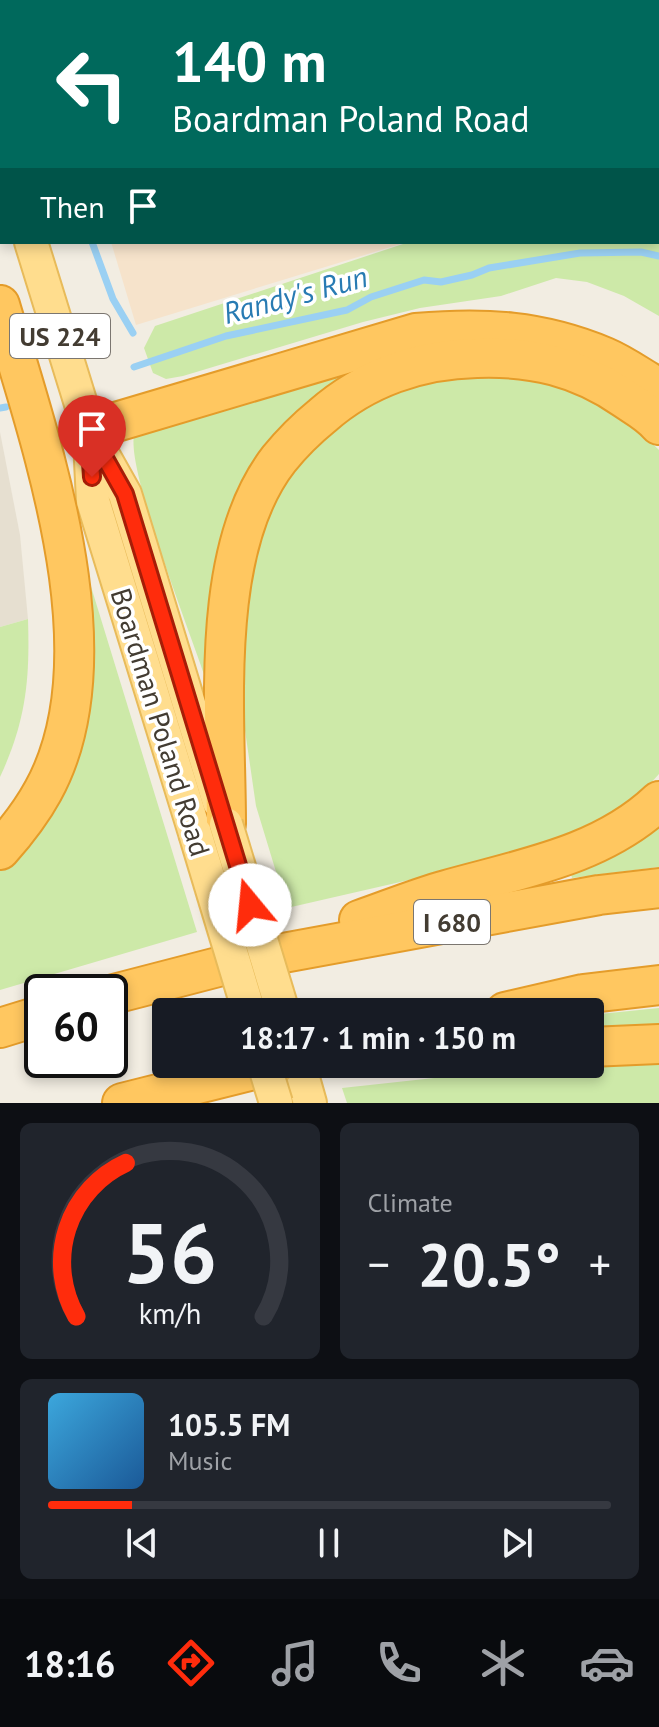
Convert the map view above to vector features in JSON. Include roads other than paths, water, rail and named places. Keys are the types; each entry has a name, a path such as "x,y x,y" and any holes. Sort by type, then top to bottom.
{"highway":[{"path":"0,305 59,516 68,574 73,663 70,710 59,753 44,790 21,826 0,850"},
{"path":"89,430 416,333 473,328 546,337 607,357 659,388"},
{"path":"210,829 233,572 240,538 257,496 277,461 300,435 357,390 405,368 457,358 513,357 564,366 613,391 659,425"},
{"path":"245,960 443,891 559,859 605,839 635,821 659,801"},
{"name":"I 680","path":"128,990 245,960 599,895 659,888"},
{"path":"566,998 659,985"},
{"path":"0,1028 24,1021"},
{"path":"604,1046 659,1044"},
{"path":"122,1103 221,1078"}],"main road":[{"name":"Boardman Poland Road","path":"32,244 89,430 125,494 210,829 246,998"},
{"name":"Boardman Poland Road","path":"210,829 277,998"},
{"path":"268,1078 276,1103"},
{"path":"303,1078 310,1103"}],"waterway":[{"path":"93,244 113,299 133,333"},
{"name":"Randy's Run","path":"134,367 226,336 347,310 371,297 424,280 441,282 489,268 580,253 641,252 659,256"},
{"name":"Randy's Run","path":"0,408 6,407"}]}
